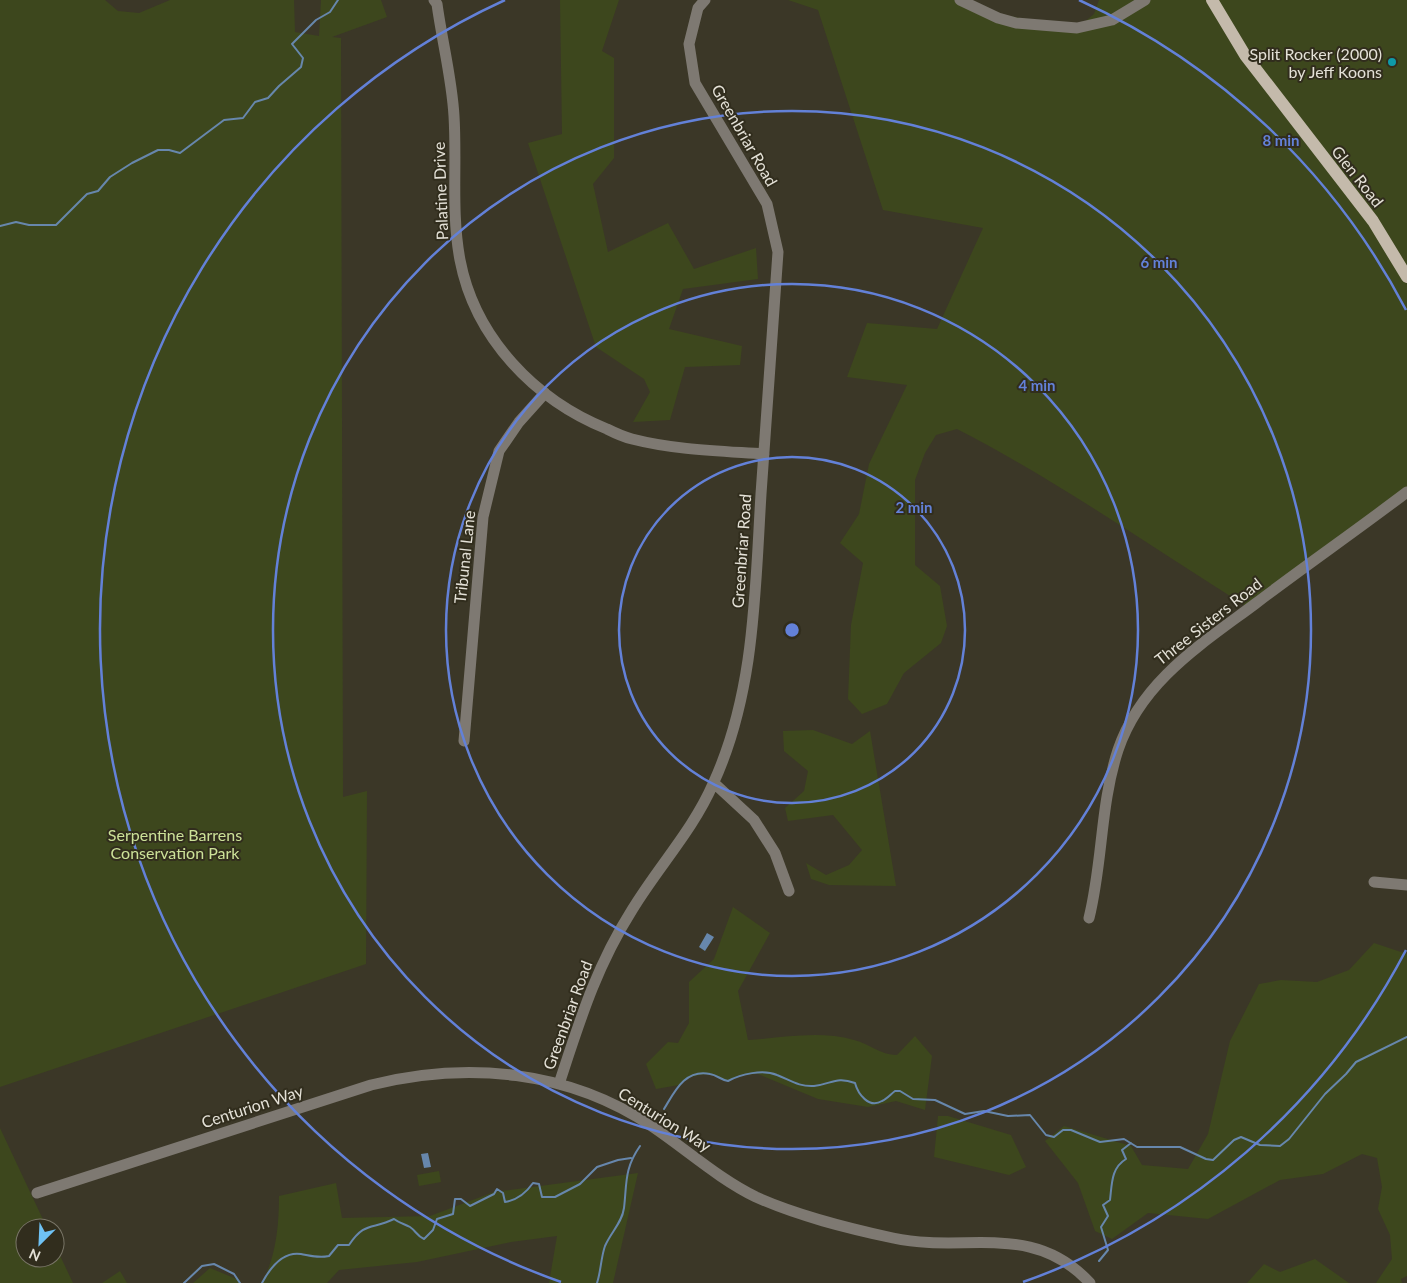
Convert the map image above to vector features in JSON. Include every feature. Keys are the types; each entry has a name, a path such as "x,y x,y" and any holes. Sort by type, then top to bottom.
{"main road":[{"name":"Glen Road","path":"1212,0 1245,55 1373,221 1407,277"}],"street":[{"name":"Palatine Drive","path":"434,0 437,4 454,116 453,202 460,261 474,305 493,340 515,367 574,415 631,439 698,449 764,454"},
{"name":"Greenbriar Road","path":"559,1084 590,990 604,960 633,908 694,821 714,783 744,691 753,616 778,252 767,204 695,83 688,44 698,8 705,0"},
{"path":"960,0 998,18 1016,23 1078,28 1112,20 1145,0"},
{"name":"Tribunal Lane","path":"464,741 482,517 499,451 519,422 545,393"},
{"name":"Three Sisters Road","path":"1089,918 1094,898 1106,793 1116,757 1132,721 1149,693 1187,654 1407,492"},
{"path":"714,783 754,820 775,853 789,891"},
{"path":"1374,882 1407,885"},
{"name":"Centurion Way","path":"37,1193 362,1088 398,1078 470,1071 519,1076 559,1084 612,1104 634,1115 733,1184 773,1204 845,1226 919,1243 956,1245 1006,1242 1026,1245 1057,1257 1079,1272 1090,1283"}],"green space":[{"name":"Serpentine Barrens Conservation Park","path":"0,0 105,0 118,11 139,13 170,0 294,0 295,32 319,36 321,0 381,0 387,17 332,37 341,38 343,797 367,791 366,964 0,1087"},
{"path":"560,0 619,0 602,51 614,58 614,158 593,184 608,252 668,223 694,269 756,248 758,279 683,289 669,329 742,346 740,365 685,367 670,420 633,422 650,392 644,379 596,347 528,143 562,134"},
{"path":"788,0 965,0 998,14 1077,28 1094,14 1099,0 1407,0 1407,492 1249,608 1032,470 995,449 957,429 936,435 925,453 915,480 915,565 940,586 947,626 941,643 904,673 887,704 862,714 848,699 851,625 863,563 840,543 859,514 869,464 907,385 847,377 867,323 937,329 983,228 883,210 818,10"},
{"path":"813,730 852,744 870,731 896,886 829,885 811,879 806,863 826,875 849,865 862,850 833,815 788,821 785,808 804,791 808,771 784,751 783,731"},
{"path":"733,907 770,933 738,991 748,1040 814,1035 841,1037 854,1040 891,1055 897,1055 915,1036 932,1056 925,1110 896,1101 868,1107 818,1099 758,1074 739,1075 728,1081 711,1074 700,1075 686,1078 679,1085 656,1089 646,1064 668,1042 678,1043 689,1023 689,982 714,959"},
{"path":"1374,943 1407,954 1407,1276 1401,1279 1402,1283 1376,1283 1392,1259 1390,1235 1378,1209 1382,1187 1377,1158 1362,1154 1323,1174 1280,1180 1208,1219 1148,1213 1112,1239 1095,1231 1078,1183 1045,1141 1064,1126 1131,1146 1142,1165 1188,1169 1208,1134 1230,1041 1259,984 1281,980 1317,982 1349,970"},
{"path":"938,1116 948,1116 1011,1135 1026,1167 1009,1175 934,1157"},
{"path":"0,1128 42,1218 15,1218 15,1268 65,1268 65,1266 73,1283 0,1283"},
{"path":"439,1171 441,1182 419,1186 417,1175"},
{"path":"638,1173 613,1283 549,1283 557,1236 511,1242 417,1262 339,1270 327,1283 262,1283 274,1252 279,1196 336,1183 342,1218 430,1216 494,1192"},
{"path":"1315,1259 1349,1283 1247,1283 1264,1264 1280,1272"},
{"path":"210,1268 239,1280 241,1283 193,1283"},
{"path":"120,1271 127,1283 102,1283"}],"water":[{"path":"707,933 714,937 705,951 699,947"},
{"path":"428,1153 431,1167 424,1168 421,1154"}],"waterway":[{"path":"0,226 16,222 29,225 56,225 87,194 98,191 110,177 132,163 158,150 180,153 224,120 243,118 255,102 268,98 301,67 303,58 292,44 316,20 330,12 338,0"},
{"path":"664,1109 682,1083 694,1075 701,1073 710,1074 728,1081 746,1074 765,1072 809,1086 838,1080 849,1081 855,1083 861,1096 873,1103 884,1100 895,1091 900,1091 913,1099 935,1100 965,1114 984,1111 1008,1116 1030,1115 1046,1135 1054,1137 1063,1130 1071,1130 1100,1142 1124,1139 1137,1147 1180,1147 1206,1159 1213,1160 1234,1140 1241,1137 1260,1145 1280,1146 1289,1139 1325,1094 1356,1062 1407,1037"},
{"path":"1099,1261 1108,1250 1101,1227 1108,1216 1103,1205 1110,1200 1112,1182 1117,1167 1126,1159 1122,1150 1131,1143"},
{"path":"597,1283 605,1246 623,1213 629,1169 640,1146"},
{"path":"262,1283 273,1266 282,1258 294,1254 318,1257 329,1256 338,1245 349,1245 360,1232 369,1227 394,1219 410,1227 424,1239 433,1230 437,1219 453,1214 455,1199 461,1199 470,1206 494,1194 497,1189 503,1193 505,1202 514,1200 528,1190 533,1183 539,1184 542,1197 555,1197 580,1184 597,1167 631,1158"},
{"path":"184,1283 202,1266 214,1264 234,1274 240,1283"}],"place":[{"name":"Split Rocker (2000) by Jeff Koons","path":"1392,62"}]}
